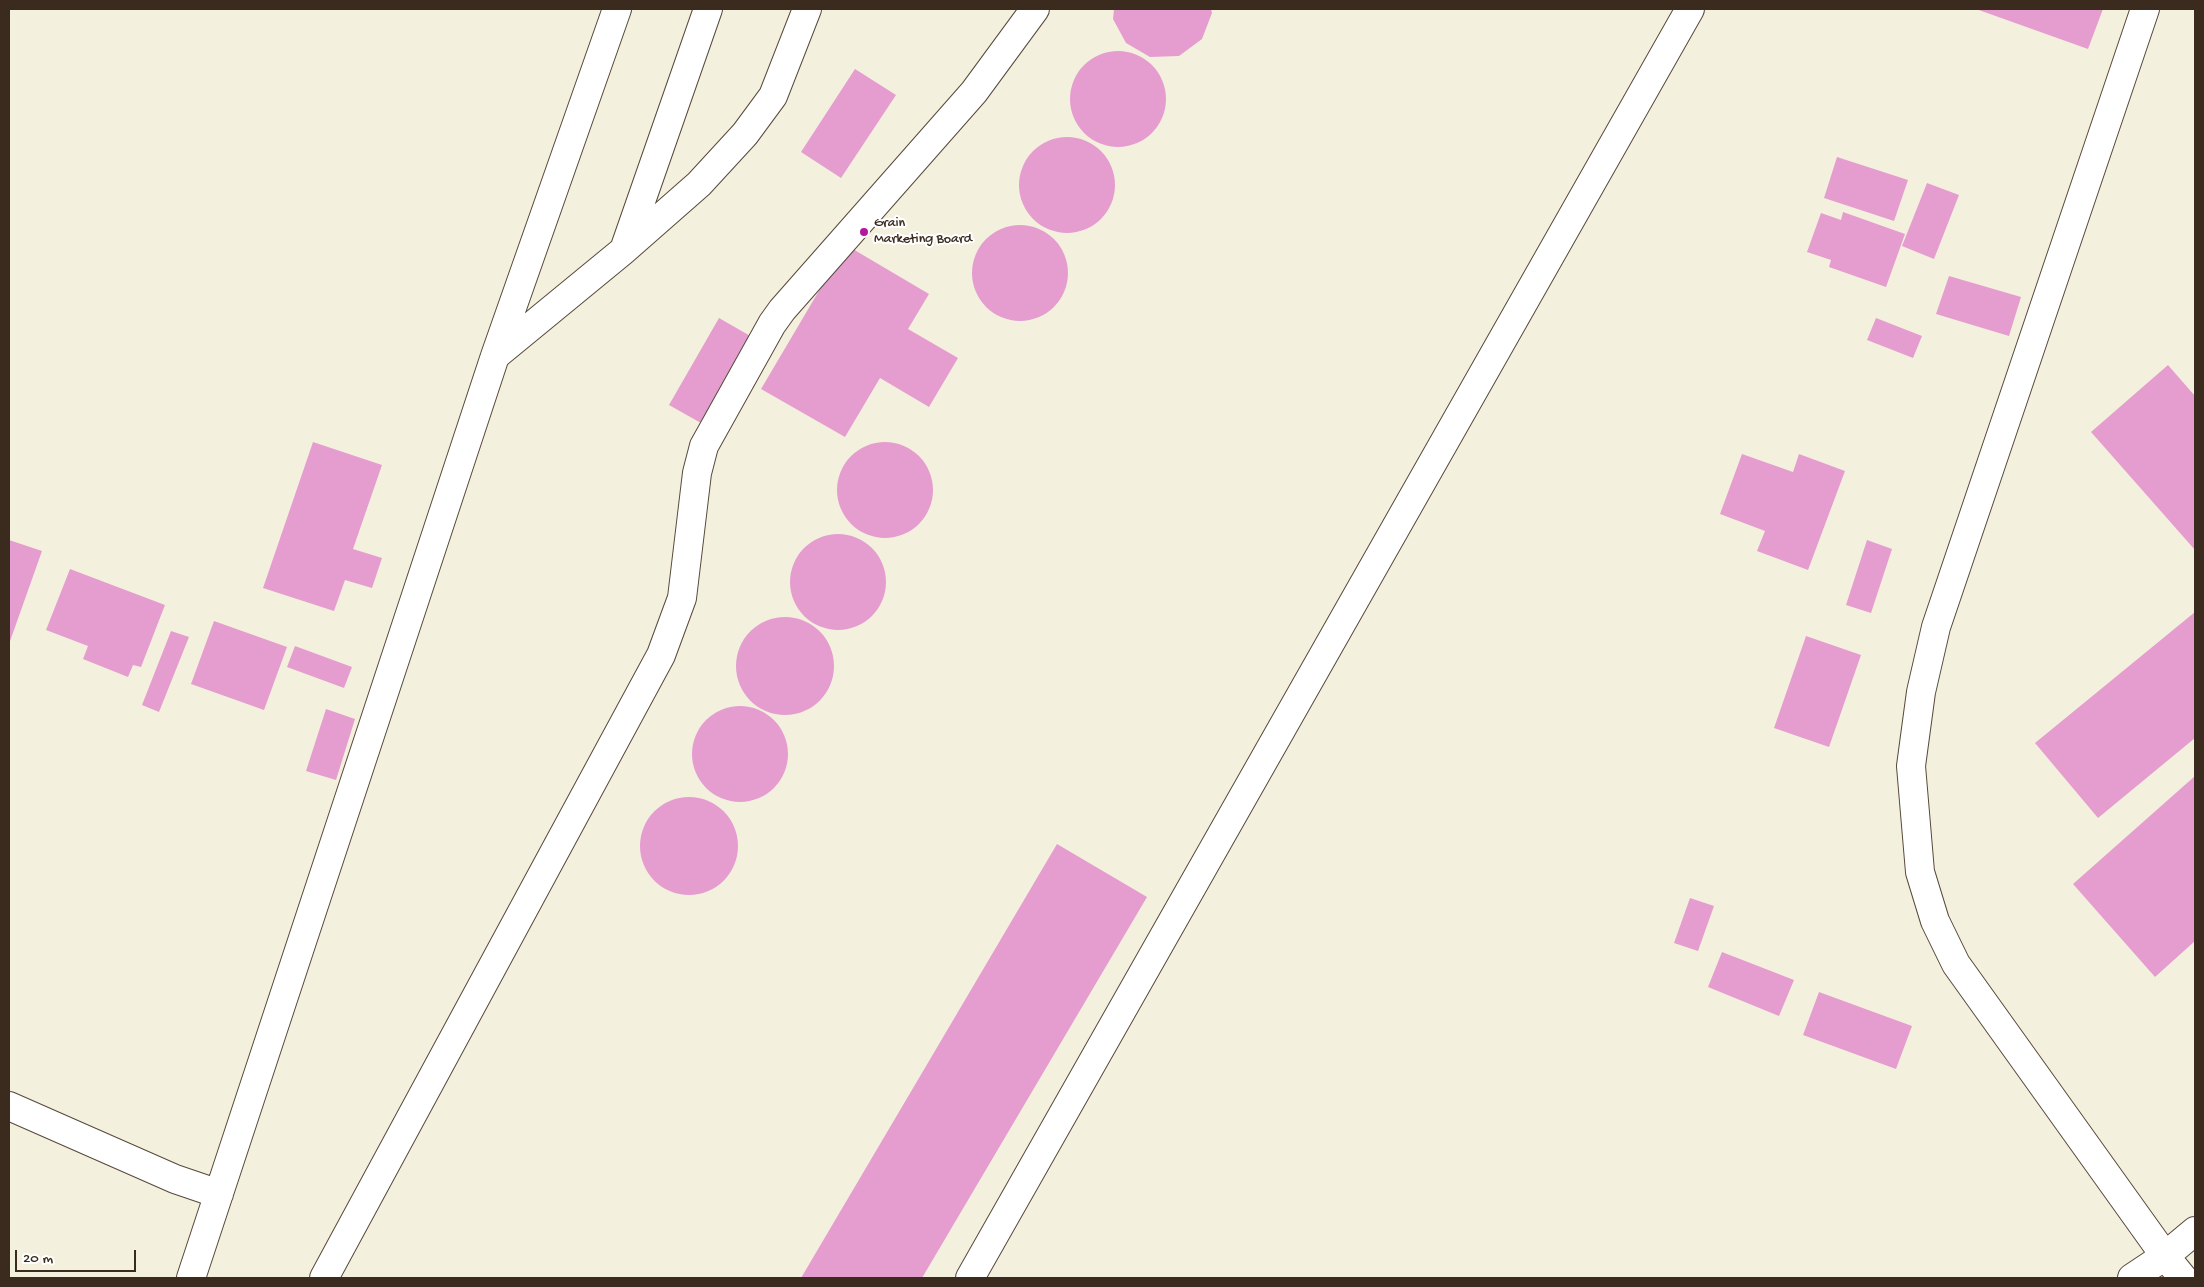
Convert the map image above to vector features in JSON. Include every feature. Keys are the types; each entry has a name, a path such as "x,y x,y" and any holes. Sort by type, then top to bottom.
{"street":[{"path":"191,1278 495,356 617,9"},
{"path":"624,250 708,9"},
{"path":"495,356 624,250 699,184 745,134 773,96 807,9"},
{"path":"324,1278 661,655 682,598 697,473 704,446 772,324 782,310 974,92 1035,9"},
{"path":"970,1278 1690,9"},
{"path":"2145,9 1936,628 1921,692 1911,766 1920,872 1935,921 1956,964 2165,1256 2184,1278"},
{"path":"9,1106 175,1179 219,1194"},
{"path":"2132,1278 2165,1256 2195,1232"}],"building":[{"path":"1114,9 1211,9 1212,13 1202,39 1179,56 1150,57 1126,43 1113,19"},
{"path":"1976,9 2103,9 2088,49"},
{"path":"1109,51 1127,51 1145,59 1158,72 1166,90 1163,118 1145,139 1127,147 1109,147 1091,139 1078,126 1070,108 1070,90 1078,72 1091,59"},
{"path":"855,69 896,95 841,178 801,152"},
{"path":"1058,137 1076,137 1094,145 1107,158 1115,176 1112,204 1094,225 1076,233 1058,233 1040,225 1027,212 1019,194 1019,176 1027,158 1040,145"},
{"path":"1837,157 1908,180 1894,221 1824,198"},
{"path":"1927,183 1959,195 1934,259 1902,246"},
{"path":"1843,212 1905,234 1886,287 1829,267 1831,260 1807,252 1821,213 1841,220"},
{"path":"1011,225 1029,225 1047,233 1060,246 1068,264 1065,292 1047,313 1029,321 1011,321 993,313 980,300 972,282 972,264 980,246 993,233"},
{"path":"846,245 929,294 908,329 958,358 929,407 880,378 845,437 761,389"},
{"path":"1949,276 2021,297 2009,336 1936,314"},
{"path":"719,318 759,341 708,427 669,405"},
{"path":"1876,318 1922,336 1913,358 1867,340"},
{"path":"2168,365 2195,396 2195,550 2091,432"},
{"path":"313,442 382,465 353,549 382,558 372,588 345,580 334,611 263,588"},
{"path":"876,442 894,442 912,450 925,463 933,481 930,509 912,530 894,538 876,538 858,530 845,517 837,499 837,481 845,463 858,450"},
{"path":"1742,454 1793,472 1799,454 1845,471 1808,570 1757,551 1765,531 1720,514"},
{"path":"829,534 847,534 865,542 878,555 886,573 883,601 865,622 847,630 829,630 811,622 798,609 790,591 790,573 798,555 811,542"},
{"path":"9,540 42,551 9,644"},
{"path":"1867,540 1892,549 1871,613 1846,605"},
{"path":"70,569 165,605 141,667 133,665 128,677 83,659 88,646 46,630"},
{"path":"2195,612 2195,738 2098,818 2035,743"},
{"path":"785,617 804,621 819,632 830,647 834,666 830,685 819,700 804,711 785,715 766,711 751,700 740,685 736,666 740,647 751,632 766,621"},
{"path":"214,621 287,647 264,710 191,684"},
{"path":"171,631 189,637 159,712 142,705"},
{"path":"1806,636 1861,655 1829,747 1774,728"},
{"path":"295,646 352,667 344,688 287,667"},
{"path":"731,706 749,706 767,714 780,727 788,745 785,773 767,794 749,802 731,802 713,794 700,781 692,763 692,745 700,727 713,714"},
{"path":"326,709 355,719 336,780 306,771"},
{"path":"2195,776 2195,941 2155,977 2073,884"},
{"path":"689,797 708,801 723,812 734,827 738,846 734,865 723,880 708,891 689,895 670,891 655,880 644,865 640,846 644,827 655,812 670,801"},
{"path":"1057,844 1147,897 922,1278 801,1278"},
{"path":"1690,898 1714,906 1698,951 1674,943"},
{"path":"1722,952 1794,980 1779,1016 1708,987"},
{"path":"1819,992 1912,1026 1896,1069 1803,1035"}],"place":[{"name":"Grain Marketing Board","path":"864,232"}]}
